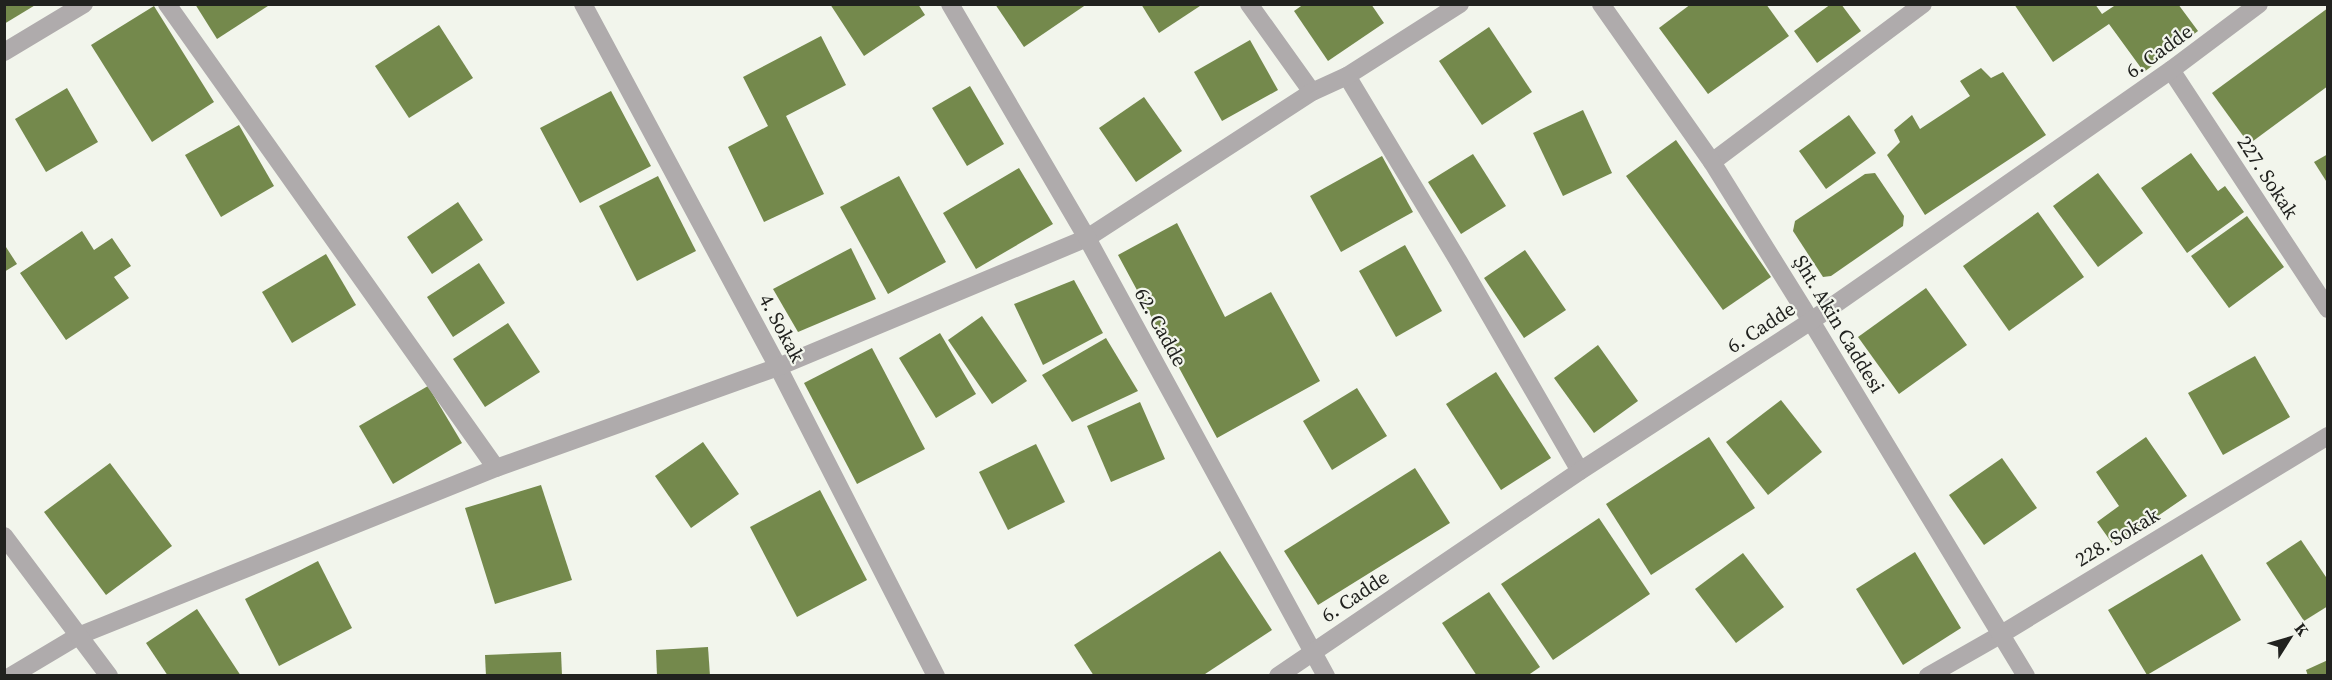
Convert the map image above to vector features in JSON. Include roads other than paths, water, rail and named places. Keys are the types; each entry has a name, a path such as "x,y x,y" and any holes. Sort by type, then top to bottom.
{"street":[{"path":"4,52 84,4"},
{"path":"167,4 496,468"},
{"name":"4. Sokak","path":"583,4 778,367 936,675"},
{"name":"62. Cadde","path":"950,4 1087,238 1326,675"},
{"path":"1250,4 1312,92"},
{"path":"11,675 78,636 496,468 778,367 1087,238 1312,92 1347,76 1460,4"},
{"name":"Şht. Akin Caddesi","path":"1601,4 1712,162 2026,675"},
{"path":"1712,162 1923,4"},
{"name":"6. Cadde","path":"1278,675 1580,471 1811,321 2171,70 2259,4"},
{"name":"227. Sokak","path":"2171,70 2328,309"},
{"path":"1347,76 1459,262 1580,471"},
{"name":"228. Sokak","path":"1928,675 2328,436"},
{"path":"4,536 109,675"}]}
